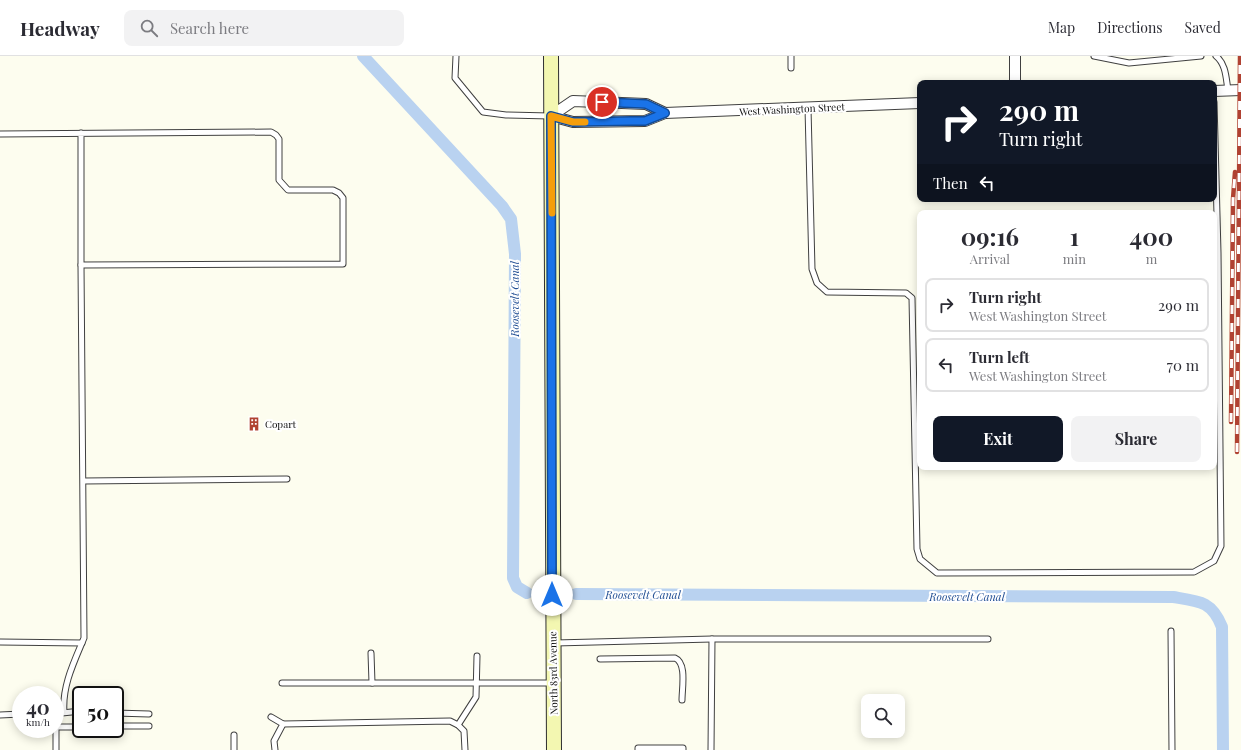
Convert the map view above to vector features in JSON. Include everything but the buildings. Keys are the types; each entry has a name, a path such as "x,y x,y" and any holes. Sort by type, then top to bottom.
{"main road":[{"name":"North 83rd Avenue","path":"551,56 552,643 554,750"}],"street":[{"path":"1015,56 1015,80"},
{"path":"1217,91 1241,90"},
{"name":"West Washington Street","path":"551,116 573,100 646,104 665,113"},
{"name":"West Washington Street","path":"551,116 573,122 645,121 665,113 917,103"}],"lane":[{"path":"456,56 455,78 483,112 506,115 551,116"},
{"path":"791,56 791,68"},
{"path":"1094,56 1129,64 1202,56"},
{"path":"1216,56 1222,61 1228,90"},
{"path":"808,108 812,268 817,282 826,292 906,293 912,298 917,549 920,559 938,573 1194,572 1214,561 1221,546 1217,215"},
{"path":"0,134 270,132 276,135 279,139 279,180 282,186 288,190 333,190 339,193 343,198 343,264 81,265"},
{"path":"64,694 70,672 84,638 81,133"},
{"path":"84,481 287,479"},
{"path":"1172,631 1172,750"},
{"path":"552,643 712,639 988,639"},
{"path":"711,750 712,639"},
{"path":"0,642 82,643"},
{"path":"371,654 372,683"},
{"path":"458,725 476,697 477,656"},
{"path":"600,659 675,658 679,660 682,666 682,700"},
{"path":"282,683 553,683"},
{"path":"64,712 72,712"},
{"path":"124,713 149,714"},
{"path":"0,715 12,714"},
{"path":"270,717 283,724 450,721 458,725 464,731 465,750"},
{"path":"275,750 274,741 283,724"},
{"path":"124,726 149,726"},
{"path":"234,735 234,750"},
{"path":"56,738 56,750"},
{"path":"638,750 638,748 683,748 683,750"}],"waterway":[{"name":"Roosevelt Canal","path":"363,56 502,206 511,219 515,254 513,578 517,587 527,593"},
{"name":"Roosevelt Canal","path":"576,594 1173,597 1197,601 1209,607 1214,612 1222,627 1223,750"}],"railway":[{"path":"1237,452 1240,56"},
{"path":"1231,422 1233,199 1235,172"}],"slow traffic":[{"path":"552,213 551,116 573,122 585,122"}],"place":[{"name":"Copart","path":"254,424"}],"route":[{"path":"552,595 551,116 573,122 645,121 665,113 646,104 602,102"}]}
